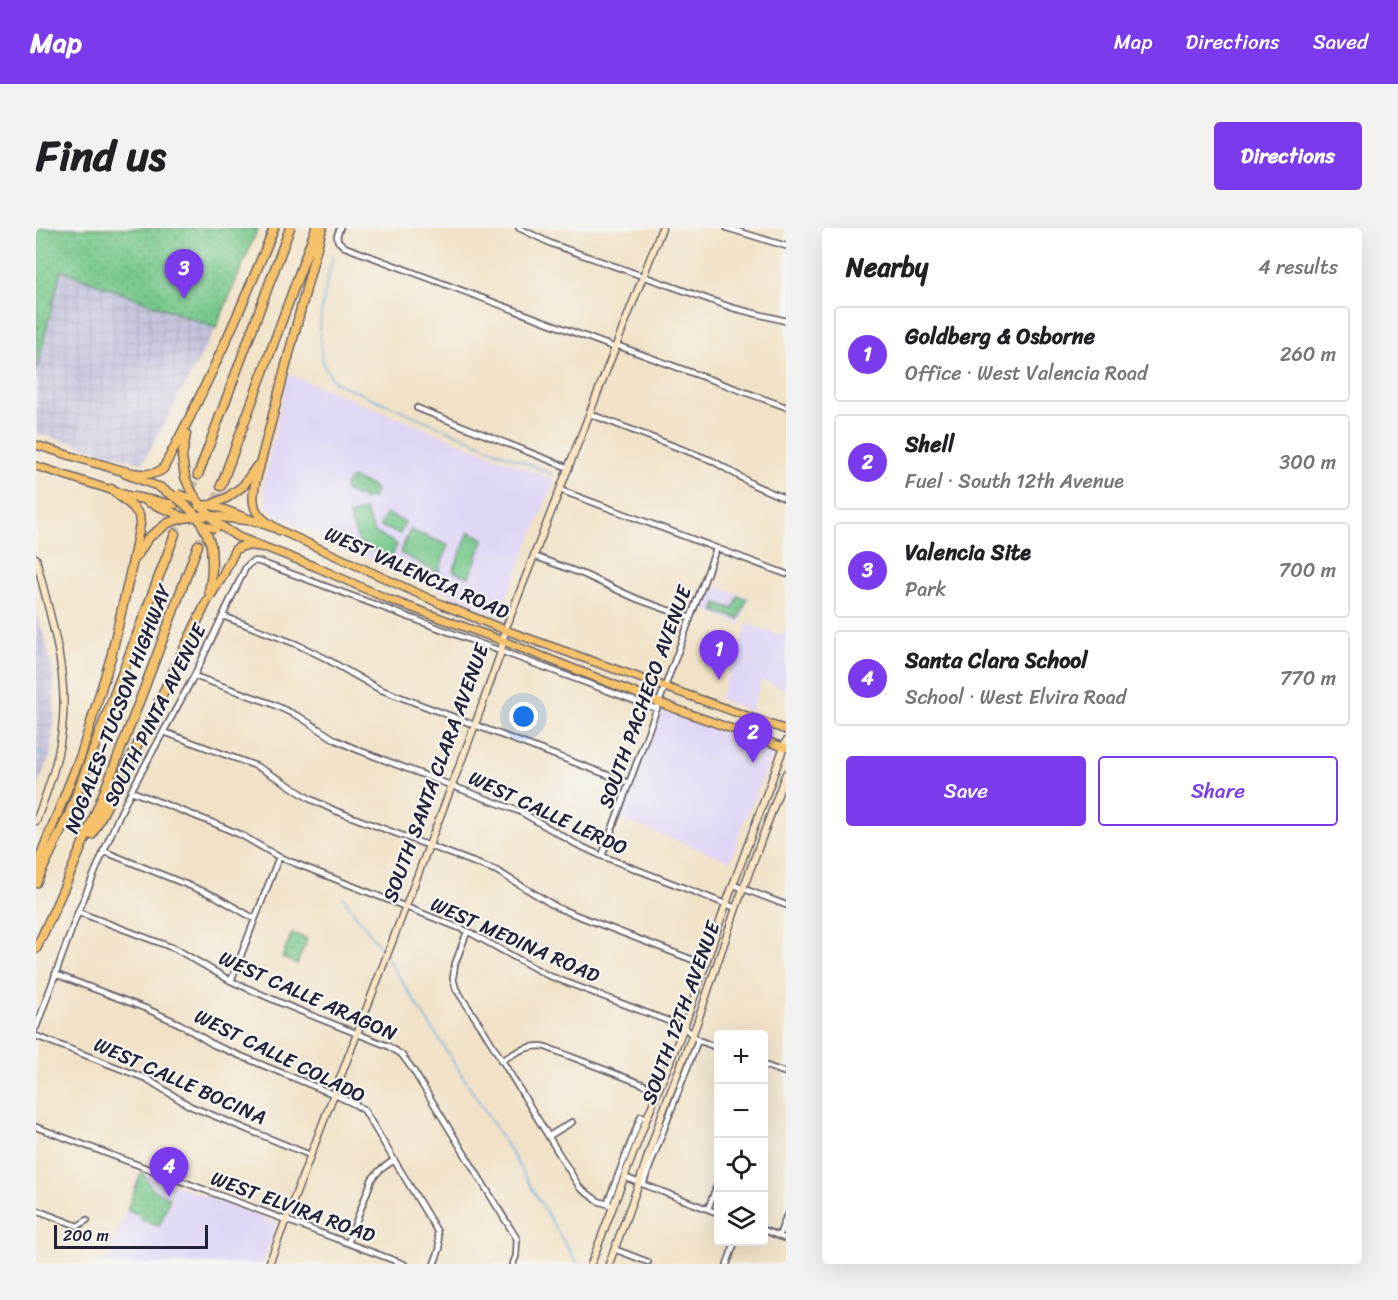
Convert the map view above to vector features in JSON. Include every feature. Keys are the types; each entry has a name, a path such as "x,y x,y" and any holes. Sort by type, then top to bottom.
{"highway":[{"path":"93,462 142,475 152,475 164,469 189,422 234,325 274,228"},
{"path":"198,475 290,228"},
{"path":"221,486 316,228"},
{"path":"279,530 261,518 253,506 254,494 322,228"},
{"path":"189,422 182,457 189,490 210,515 220,520 238,537"},
{"path":"188,507 198,503 211,505 228,497 243,486 262,458"},
{"path":"159,487 175,502"},
{"path":"36,867 81,755 111,657 132,565 140,524 139,515 111,489"},
{"path":"134,497 175,502 188,507 203,525 211,545 213,565 207,600"},
{"path":"132,565 148,538 168,523 184,517 210,515"},
{"path":"220,520 255,521"},
{"name":"NOGALES–TUCSON HIGHWAY","path":"36,883 69,814 176,534"},
{"path":"60,897 150,720 207,600 222,577 235,550 247,545 263,547"},
{"name":"NOGALES–TUCSON HIGHWAY","path":"36,950 118,759 198,546"}],"main road":[{"path":"36,445 93,462 159,487"},
{"path":"36,466 134,497"},
{"path":"175,502 198,503"},
{"path":"175,502 184,517 203,525 220,520 211,505"},
{"name":"WEST VALENCIA ROAD","path":"255,521 443,605 505,630 786,730"},
{"name":"WEST VALENCIA ROAD","path":"238,537 388,598 503,641 658,705 785,745"}],"street":[{"path":"340,228 338,241 345,247 786,407"},
{"path":"519,228 552,244 733,308 786,321"},
{"name":"SOUTH SANTA CLARA AVENUE","path":"269,1264 474,725 501,652 505,630 662,228"},
{"path":"727,228 786,246"},
{"path":"417,408 569,468"},
{"path":"590,414 714,461 754,485 786,499"},
{"path":"560,490 786,574"},
{"name":"SOUTH PACHECO AVENUE","path":"602,856 716,549"},
{"path":"534,556 585,575 637,599 690,618"},
{"path":"36,558 59,656 64,704 59,751 36,821"},
{"name":"SOUTH PINTA AVENUE","path":"36,1029 78,912 131,791 194,676 246,567 250,562 260,562"},
{"name":"WEST VALENCIA ROAD","path":"260,562 501,652 658,705"},
{"path":"223,616 296,644 379,689 629,783"},
{"name":"WEST CALLE LERDO","path":"194,676 270,703 358,750 521,812 576,844 602,856 736,908"},
{"path":"164,732 256,766 310,799 336,811 497,871 558,908 706,965"},
{"name":"SOUTH 12TH AVENUE","path":"610,1205 624,1177 684,1027 726,904 785,745"},
{"name":"SOUTH 12TH AVENUE","path":"641,1184 662,1114 786,773"},
{"name":"WEST MEDINA ROAD","path":"131,791 243,836 279,857 467,932 547,975 684,1027 698,1040 714,1046"},
{"path":"103,851 215,896 255,919"},
{"path":"231,981 279,857"},
{"path":"734,885 786,905"},
{"name":"WEST CALLE ARAGON","path":"78,912 176,949 231,981 388,1046 402,1055 517,1239 513,1264"},
{"path":"467,932 455,964 453,978 456,989 580,1188 598,1201 610,1205"},
{"name":"WEST CALLE COLADO","path":"55,974 147,1009 180,1024 214,1045 364,1110 437,1231 440,1248 434,1264"},
{"name":"WEST CALLE BOCINA","path":"36,1036 147,1079 190,1106 310,1155"},
{"name":"SOUTH 12TH AVENUE","path":"609,1264 698,1040"},
{"path":"501,1061 519,1050 543,1046 658,1090"},
{"path":"768,1066 786,1073"},
{"name":"SOUTH 12TH AVENUE","path":"591,1264 641,1116 647,1118"},
{"path":"549,1136 572,1122"},
{"name":"WEST ELVIRA ROAD","path":"36,1127 404,1264"},
{"path":"348,1243 372,1179 394,1160"},
{"path":"624,1177 714,1211"},
{"path":"708,1209 714,1192"},
{"path":"36,1210 78,1226 87,1220"},
{"path":"779,1236 786,1217"},
{"path":"768,1232 786,1239"},
{"path":"727,1264 734,1246"},
{"path":"614,1250 648,1262"}],"shaded area":[{"path":"61,269 216,328 143,463 36,433 36,372"},
{"path":"288,374 555,480 499,616 276,515 267,507 263,486"},
{"path":"707,583 749,598 740,624 698,607"},
{"path":"36,614 47,645 53,676 54,718 51,753 36,790"},
{"path":"748,624 782,636 786,626 786,689 762,680 751,711 719,699"},
{"path":"665,712 769,747 772,756 739,834 731,861 620,819 661,715"},
{"path":"140,1172 274,1222 277,1226 262,1264 106,1264"}],"green space":[{"path":"36,228 258,228 216,328 61,270 36,372"},
{"path":"352,478 372,486 376,490 373,498 363,499 345,491 346,483"},
{"path":"365,510 374,532 397,544 391,559 359,542 349,516"},
{"path":"386,514 405,522 400,534 380,526"},
{"path":"410,530 448,545 438,573 400,553"},
{"path":"469,532 484,539 469,577 453,571"},
{"path":"739,596 747,599 739,619 714,611 717,603 733,609"},
{"path":"292,933 307,939 297,964 282,958"},
{"path":"142,1171 152,1189 170,1198 159,1226 141,1220 141,1215 127,1210"}],"waterway":[{"path":"333,254 319,329 323,364 334,382 552,474"},
{"path":"36,753 50,757"},
{"path":"343,897 385,954"},
{"path":"387,958 501,1136 577,1264"}],"tunnel":[{"path":"175,534 198,475"},
{"path":"198,545 221,486"}],"place":[{"name":"Valencia Site","path":"184,299"},
{"name":"Goldberg & Osborne","path":"719,680"},
{"name":"Shell","path":"753,763"},
{"name":"Santa Clara School","path":"169,1197"}]}
